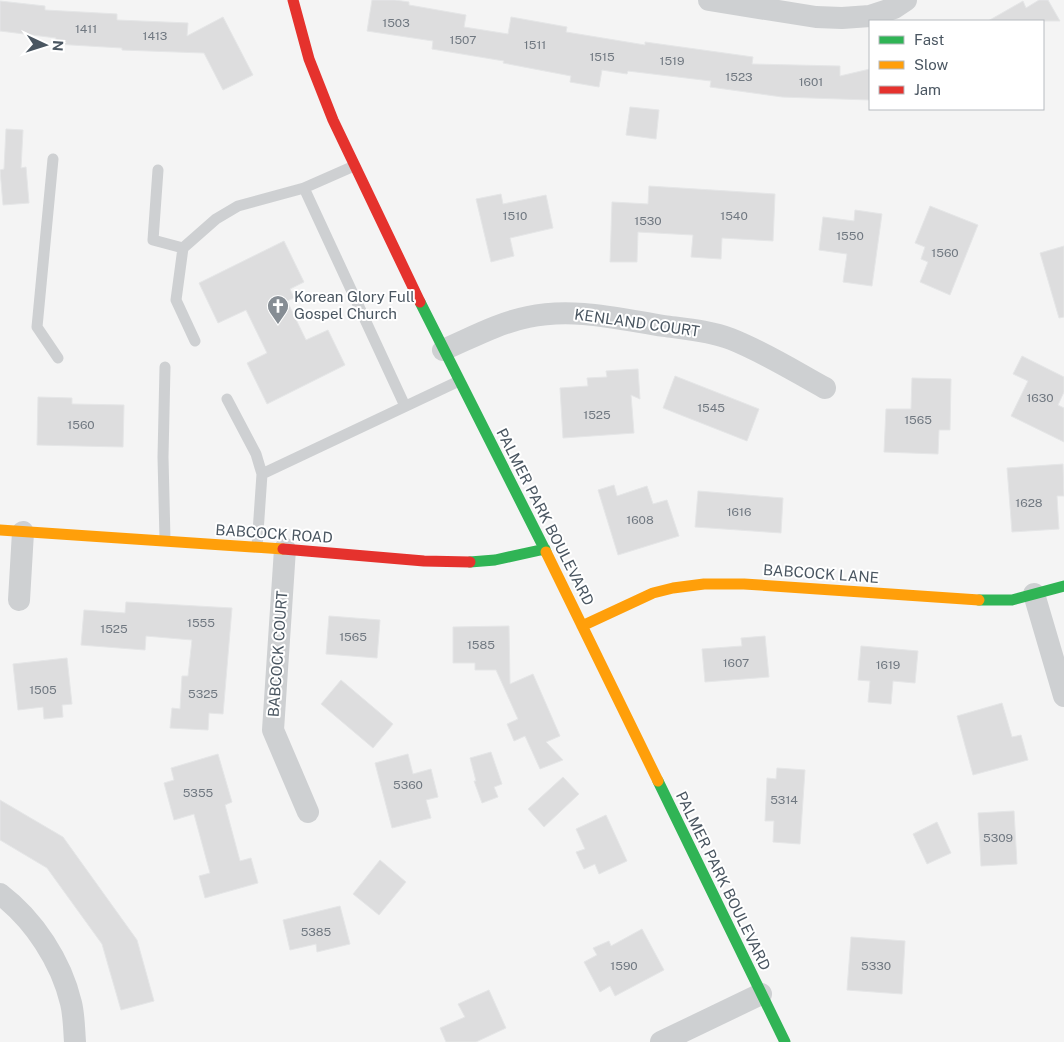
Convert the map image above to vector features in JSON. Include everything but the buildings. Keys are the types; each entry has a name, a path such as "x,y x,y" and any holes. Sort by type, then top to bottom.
{"main road":[{"name":"PALMER PARK BOULEVARD","path":"293,0 309,59 333,120 354,166 443,350 545,549 785,1042"},
{"name":"BABCOCK ROAD","path":"0,530 285,549 424,562 495,560 545,549"},
{"name":"BABCOCK LANE","path":"582,626 662,591 709,584 744,584 989,601 1012,600 1064,586"}],"street":[{"path":"709,0 816,17 842,18 870,16 894,8 906,0"},
{"name":"KENLAND COURT","path":"443,350 502,324 528,316 554,313 581,313 706,333 730,339 771,358 825,388"},
{"path":"19,600 24,532"},
{"name":"BABCOCK COURT","path":"285,549 273,730 308,812"},
{"path":"1034,594 1064,696"},
{"path":"0,894 26,918 44,942 60,971 72,1004 76,1042"},
{"path":"661,1042 761,994"}],"lane":[{"path":"53,159 37,327 58,358"},
{"path":"195,341 176,300 183,248 216,219 238,206 304,188 354,166"},
{"path":"158,170 154,240 183,248"},
{"path":"304,188 405,406"},
{"path":"165,367 165,541"},
{"path":"262,474 459,381"},
{"path":"227,399 256,454 262,474 257,547"}],"traffic: fast":[{"path":"420,302 546,552"},
{"path":"470,562 495,560 545,549"},
{"path":"979,600 1012,600 1064,586"},
{"path":"658,781 785,1042"}],"traffic: slow":[{"path":"0,530 283,549"},
{"path":"546,552 658,781"},
{"path":"582,626 653,593 704,584 744,584 979,600"}],"traffic: jam":[{"path":"293,0 309,59 333,120 420,302"},
{"path":"283,549 424,561 470,562"}],"place":[{"name":"Korean Glory Full Gospel Church","path":"278,325"}]}
